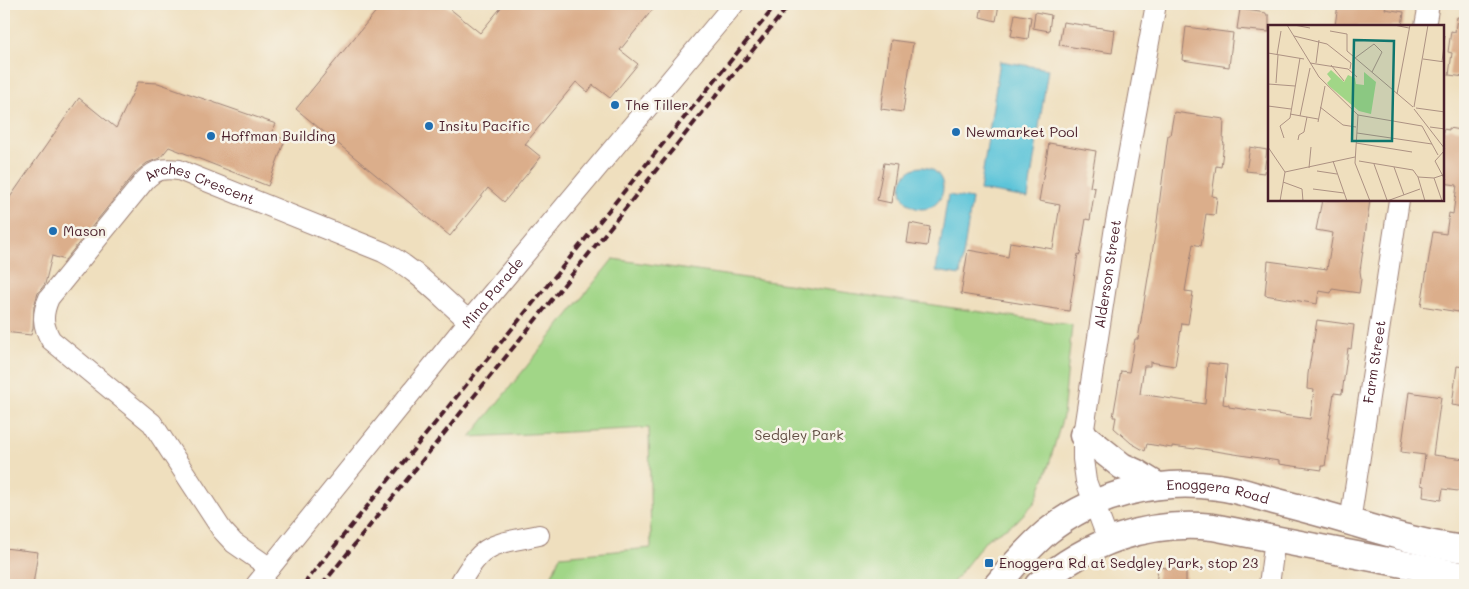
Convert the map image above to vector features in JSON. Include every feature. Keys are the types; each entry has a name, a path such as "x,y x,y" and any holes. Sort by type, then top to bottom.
{"main road":[{"path":"1083,435 1122,466 1138,473 1158,486"},
{"name":"Enoggera Road","path":"998,585 1021,557 1047,532 1071,516 1094,504 1123,494 1158,486 1190,484 1220,487 1403,537 1465,549"},
{"path":"1038,585 1062,565 1108,540 1155,528 1185,525 1213,527 1465,576"}],"street":[{"name":"Mina Parade","path":"256,585 469,321 734,4"},
{"name":"Alderson Street","path":"1108,540 1084,472 1083,435 1115,227 1156,4"},
{"path":"1425,25 1429,4"},
{"name":"Arches Crescent","path":"270,568 234,543 222,530 152,423 51,340 45,330 43,312 48,298 145,180 158,170 171,169 179,170 399,260 469,321"},
{"name":"Farm Street","path":"1350,522 1399,201"},
{"path":"459,585 475,558 488,549 501,543 539,535"},
{"path":"1269,585 1275,539"}],"green space":[{"name":"Sedgley Park","path":"613,259 1072,325 1063,416 1048,468 1035,502 1016,522 987,539 951,585 548,585 560,556 651,548 649,428 470,437"}],"water":[{"path":"1000,61 1048,69 1028,198 980,190"},
{"path":"926,167 934,170 940,176 943,188 940,200 934,206 918,209 910,206 904,200 901,184 904,176 910,170"},
{"path":"948,195 972,199 960,275 936,271"}],"building":[{"name":"Insitu Pacific","path":"382,4 444,4 480,33 504,4 657,4 620,50 638,64 610,98 593,85 588,92 576,82 525,144 541,157 504,202 488,188 450,236 296,109"},
{"path":"982,4 999,5 996,21 980,17"},
{"path":"1338,4 1386,4 1385,9 1404,12 1402,25 1335,25"},
{"path":"1240,9 1269,15 1268,32 1237,29"},
{"path":"1035,12 1051,15 1049,31 1033,28"},
{"path":"1015,14 1031,17 1028,39 1011,36"},
{"path":"1457,17 1465,18 1465,77 1449,75 1452,53 1448,52 1451,31 1455,32"},
{"path":"1063,22 1115,30 1112,53 1059,45"},
{"path":"1186,27 1233,33 1229,67 1182,60"},
{"path":"891,40 913,43 903,112 881,109"},
{"name":"Mason","path":"138,82 158,83 276,124 271,133 285,140 268,186 169,147 160,158 147,163 136,172 65,260 52,256 45,284 38,293 34,306 31,335 4,332 4,206 79,98 116,128"},
{"path":"1174,112 1224,119 1224,143 1221,167 1216,166 1212,196 1217,197 1215,215 1206,214 1201,246 1193,244 1185,291 1193,292 1188,324 1182,323 1175,366 1150,362 1150,366 1144,366 1140,394 1205,404 1208,363 1227,365 1223,404 1229,405 1229,407 1310,419 1314,390 1307,389 1308,374 1317,320 1354,325 1351,349 1348,348 1342,394 1334,393 1325,466 1322,466 1322,470 1196,448 1172,446 1172,448 1147,444 1145,451 1131,443 1114,428 1116,417 1113,417 1121,371 1129,372 1135,339 1138,339 1156,229 1168,135 1170,135"},
{"path":"1449,128 1465,131 1465,257 1463,270 1465,270 1465,313 1421,306 1433,232 1446,234 1449,213 1453,214 1457,185 1444,183 1444,129 1449,130"},
{"path":"1049,143 1096,151 1090,187 1095,188 1090,220 1086,219 1080,255 1078,254 1069,311 961,294 968,250 1008,257 1010,242 1053,249 1060,205 1039,201"},
{"path":"1250,147 1267,150 1264,173 1246,171"},
{"path":"884,163 897,165 891,203 877,200"},
{"path":"1322,201 1370,201 1360,271 1359,293 1332,289 1331,293 1319,291 1317,304 1265,295 1268,261 1327,269 1333,233 1316,230"},
{"path":"910,223 930,227 927,246 907,243"},
{"path":"1457,366 1465,367 1465,407 1452,405"},
{"path":"1409,392 1441,397 1433,455 1465,459 1465,492 1443,489 1441,500 1423,497 1424,486 1421,485 1425,455 1401,452"},
{"path":"4,548 38,552 33,585 4,585"},
{"path":"1158,567 1186,570 1186,585 1156,585"}],"railway":[{"path":"303,585 777,4"},
{"path":"322,585 790,4"}],"place":[{"name":"The Tiller","path":"615,105"},
{"name":"Insitu Pacific","path":"429,126"},
{"name":"Newmarket Pool","path":"956,132"},
{"name":"Hoffman Building","path":"211,136"},
{"name":"Mason","path":"53,231"},
{"name":"Enoggera Rd at Sedgley Park, stop 23","path":"989,563"}]}
